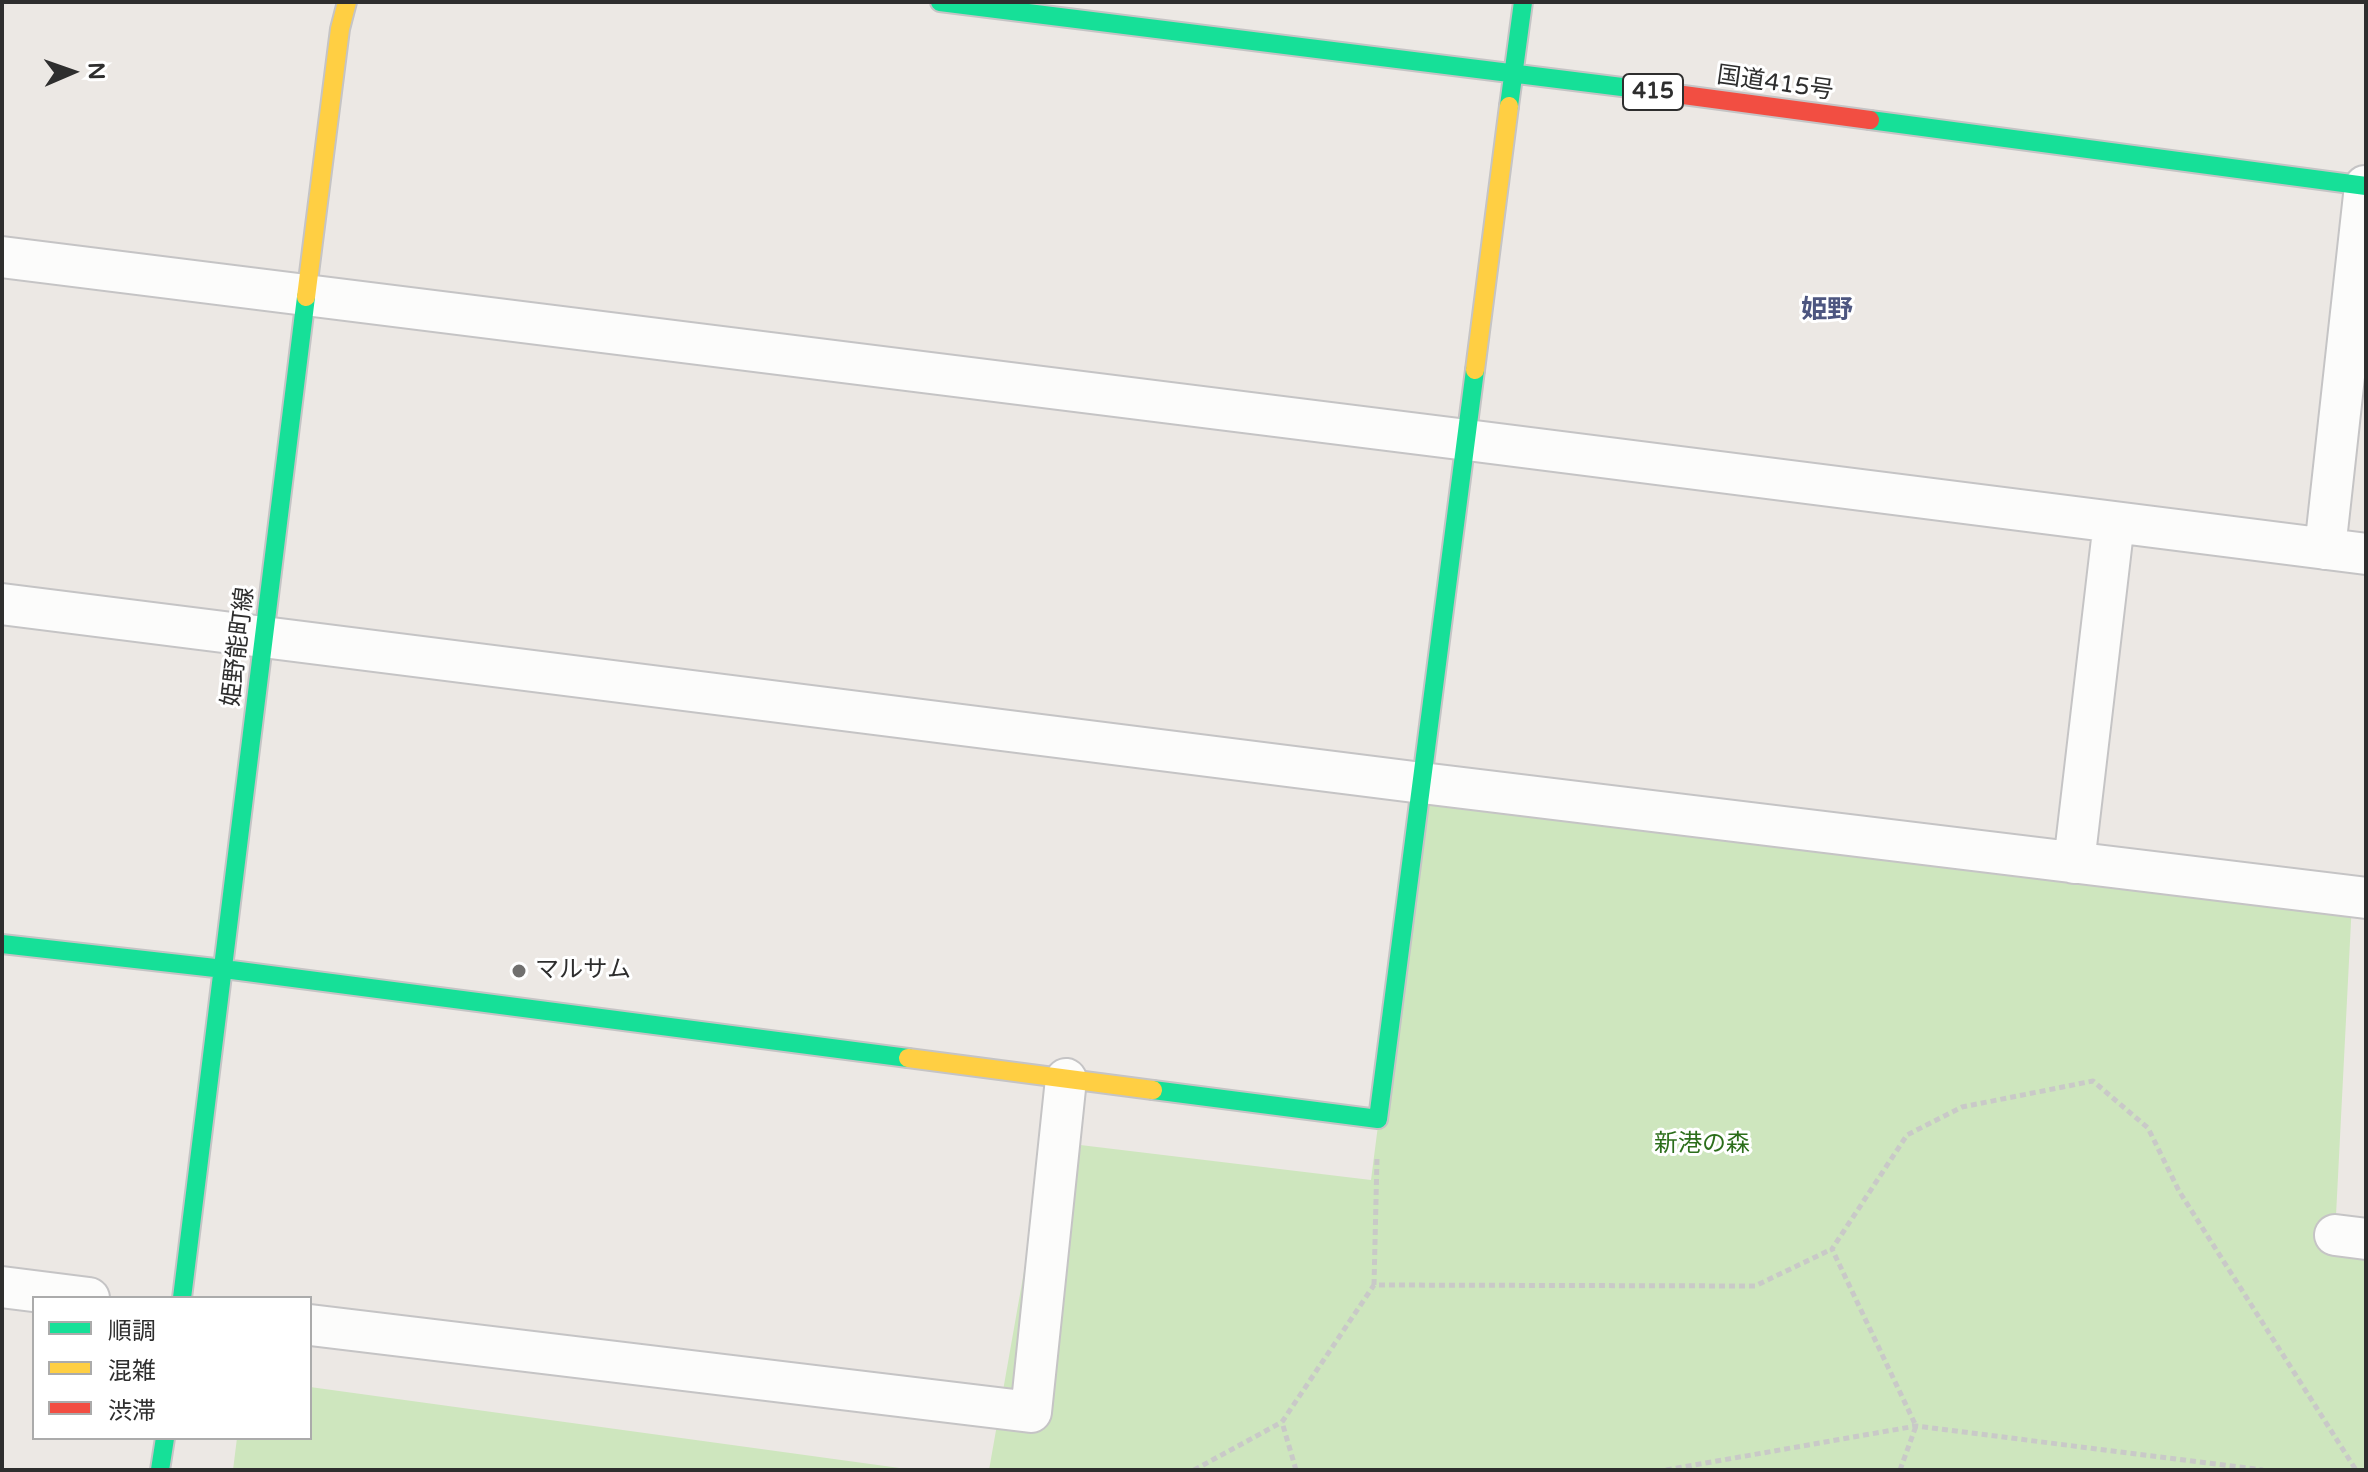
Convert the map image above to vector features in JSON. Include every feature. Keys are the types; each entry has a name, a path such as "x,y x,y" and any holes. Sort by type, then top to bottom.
{"main road":[{"name":"姫野能町線","path":"182,1296 306,295 338,44 347,2"},
{"name":"国道415号","path":"940,2 1515,73 2366,186"},
{"path":"2,944 224,969 1378,1119 1523,2"},
{"path":"160,1470 165,1440"}],"street":[{"path":"2325,549 2366,186"},
{"path":"2,257 2366,554"},
{"path":"2074,863 2114,522"},
{"path":"2,604 2366,898"},
{"path":"312,1325 1031,1412 1066,1079"},
{"path":"2,1287 73,1296"}],"path":[{"path":"1374,1285 1755,1286 1832,1249 1907,1135 1962,1107 2093,1081 2148,1128 2179,1191 2356,1470"},
{"path":"1194,1470 1282,1422 1374,1285 1378,1119"},
{"path":"1832,1249 1916,1426 1900,1470"},
{"path":"1282,1422 1296,1470"},
{"path":"1666,1470 1916,1426 2263,1470"}],"green space":[{"name":"新港の森","path":"1422,783 2352,902 2335,1235 2366,1239 2366,1470 989,1470 1047,1141 1371,1180"},
{"path":"312,1387 914,1470 233,1470 237,1440 312,1440"}],"traffic: fast":[{"path":"940,2 1646,90"},
{"path":"1509,106 1523,2"},
{"path":"1870,120 2366,186"},
{"path":"182,1296 306,297"},
{"path":"1153,1090 1378,1119 1475,370"},
{"path":"2,944 224,969 908,1058"},
{"path":"160,1470 165,1440"}],"traffic: slow":[{"path":"306,297 340,29 347,2"},
{"path":"1475,370 1509,106"},
{"path":"908,1058 1153,1090"}],"traffic: jam":[{"path":"1646,90 1870,120"}],"place":[{"name":"マルサム","path":"519,971"}],"district":[{"name":"姫野","path":"1827,311"}]}
